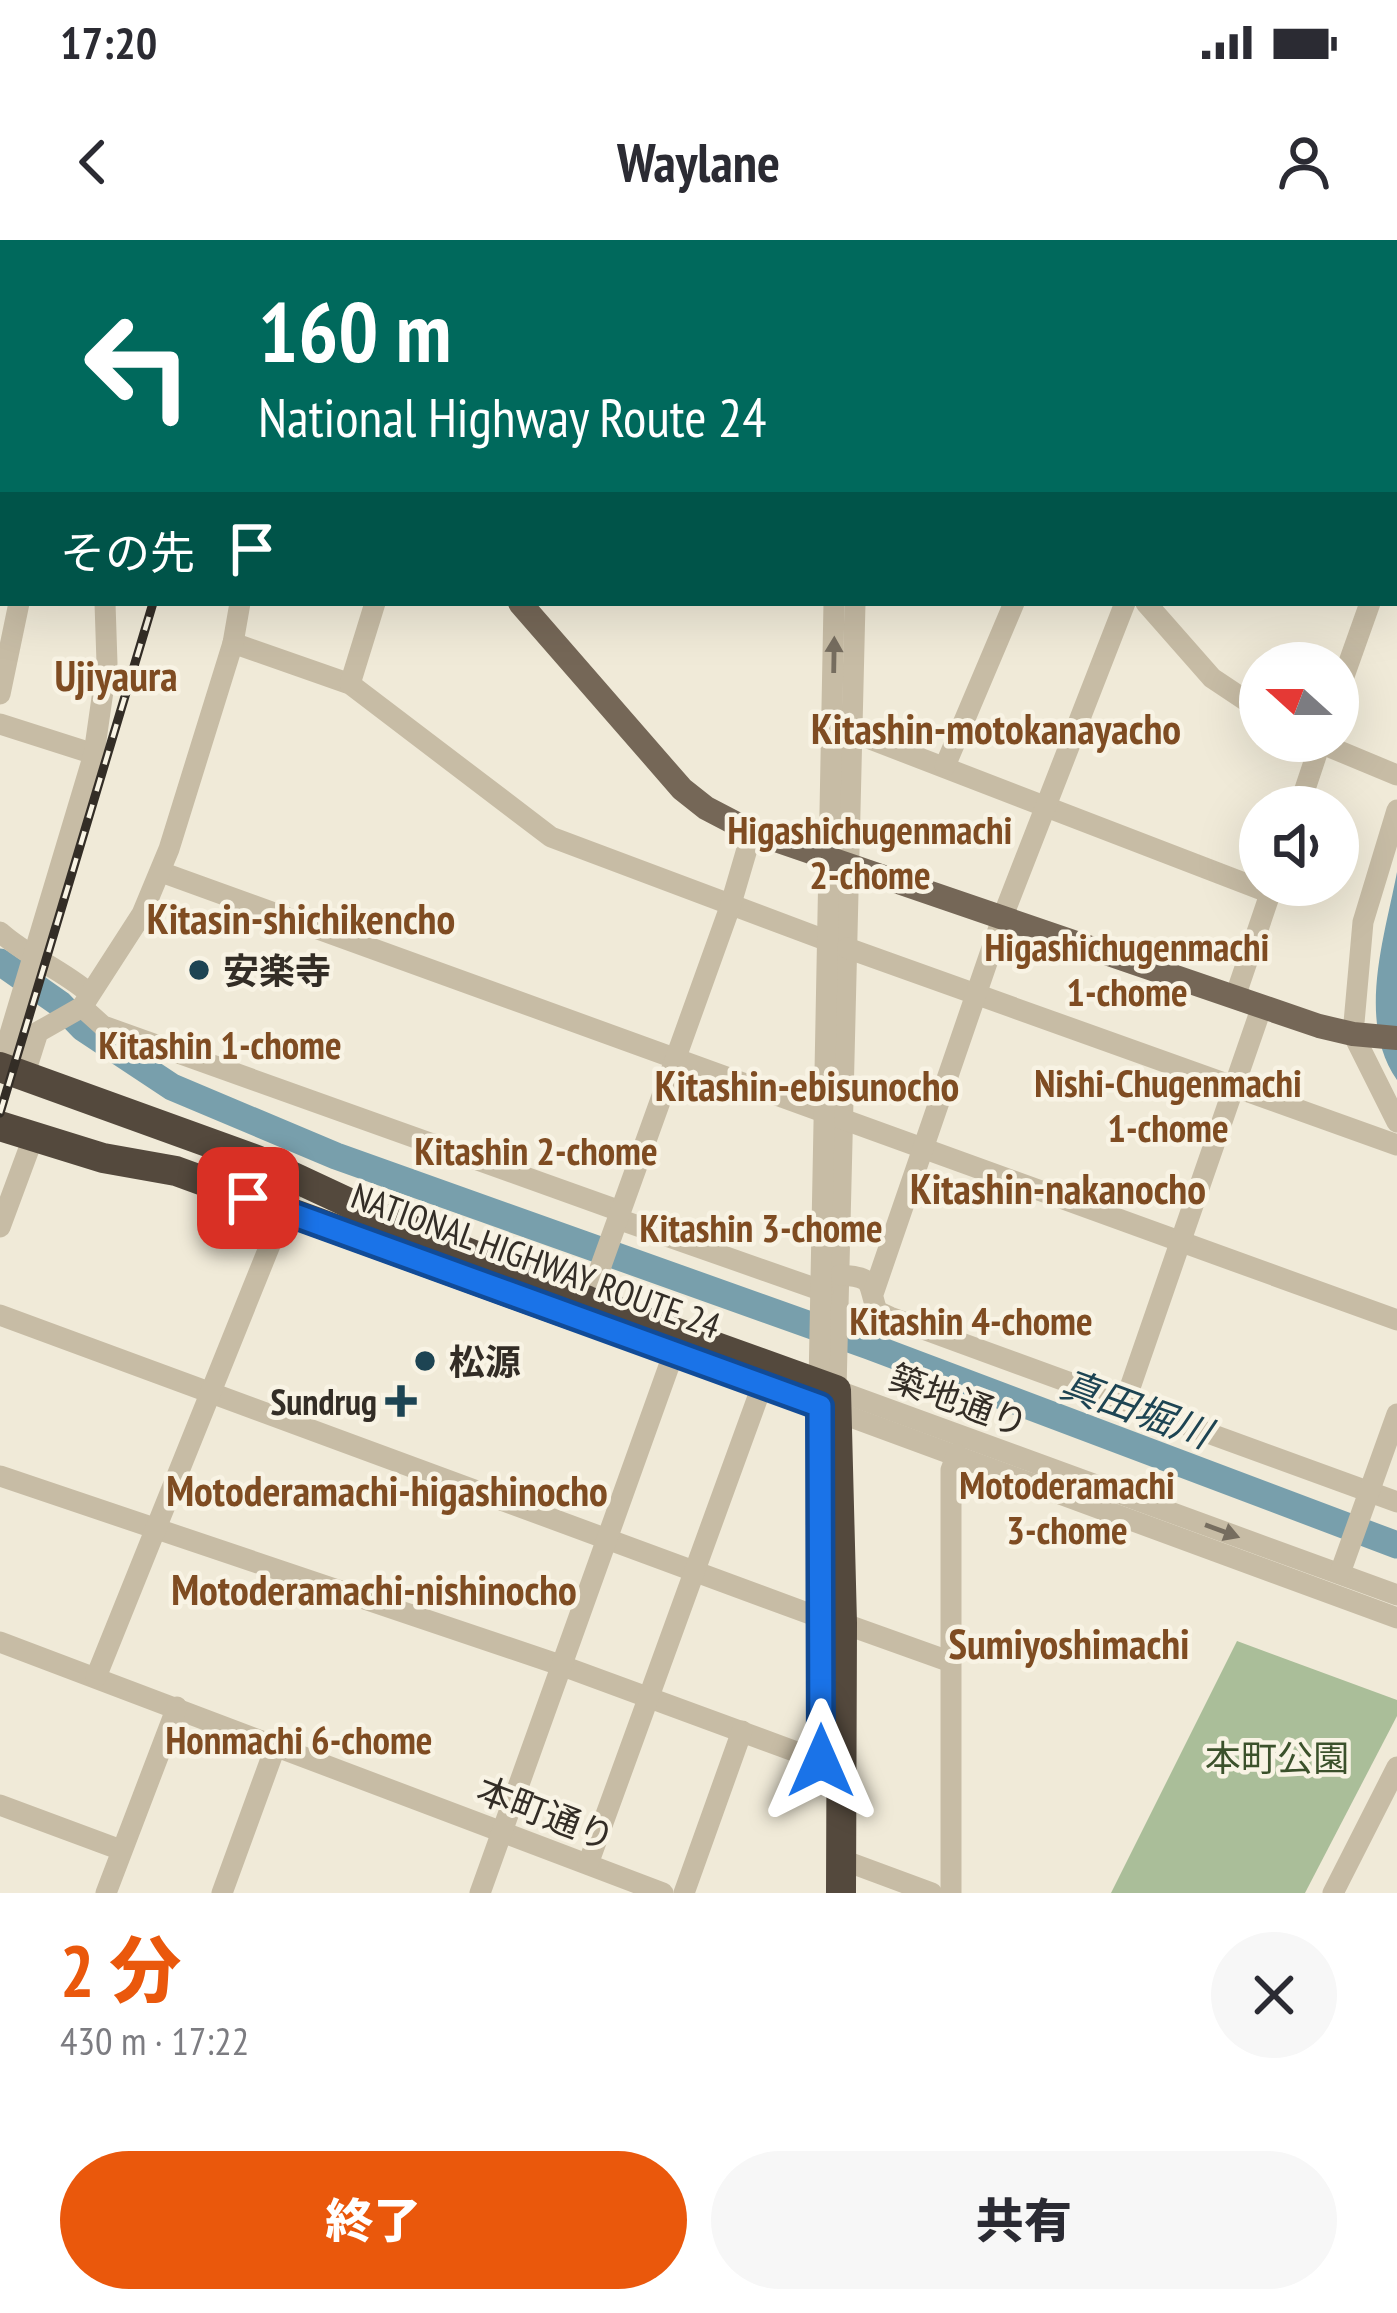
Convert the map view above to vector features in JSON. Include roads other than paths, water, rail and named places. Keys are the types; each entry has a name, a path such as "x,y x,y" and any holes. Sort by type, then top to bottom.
{"highway":[{"name":"NATIONAL HIGHWAY ROUTE 24","path":"6,1074 257,1160 291,1192 585,1310 828,1398"},
{"path":"0,1108 176,1172"},
{"name":"NATIONAL HIGHWAY ROUTE 24","path":"0,1126 104,1158 291,1192 377,1216 674,1352 763,1383 828,1398"},
{"path":"820,1893 821,1761 837,1472 828,1398"},
{"path":"828,1398 841,1893"}],"main road":[{"path":"523,606 682,789 706,808 752,832 1235,998 1361,1035 1397,1038"}],"street":[{"path":"0,694 18,606"},
{"path":"6,1074 21,1001 94,754 107,664 105,606"},
{"path":"6,1074 38,1032 85,1000 142,914 169,849 239,606"},
{"path":"350,684 374,606"},
{"path":"828,1398 839,861 834,606"},
{"path":"839,861 852,732 855,606"},
{"path":"944,766 1013,606"},
{"path":"1124,606 975,995 874,1291 877,1311 1397,1502"},
{"path":"1149,606 1212,678 1239,696"},
{"path":"1356,642 1369,606"},
{"path":"232,643 350,684 551,837 730,907 1397,1144"},
{"path":"0,724 94,754"},
{"path":"852,732 1239,877"},
{"path":"1359,759 1397,775"},
{"path":"1397,810 1363,922 1361,1035 1397,1122"},
{"path":"585,1310 730,907 752,832"},
{"path":"161,872 1397,1320"},
{"path":"1235,998 1265,906"},
{"path":"0,932 34,962 61,969 103,1026 619,1215 832,1283 862,1276 874,1291"},
{"path":"1125,1402 1262,1006"},
{"path":"0,1227 33,1138"},
{"path":"96,1677 291,1192"},
{"path":"0,1315 695,1573 951,1661"},
{"path":"480,1893 674,1352"},
{"path":"588,1864 763,1383"},
{"name":"築地通り","path":"828,1398 884,1428 1397,1618"},
{"name":"築地通り","path":"828,1398 1397,1594"},
{"path":"1340,1573 1397,1414"},
{"path":"837,1472 849,1445 863,1432 884,1428"},
{"path":"951,1893 951,1470 957,1454"},
{"path":"0,1476 560,1665 821,1761"},
{"name":"本町通り","path":"0,1642 663,1893"},
{"path":"112,1891 121,1850 177,1707"},
{"path":"684,1893 742,1731"},
{"path":"222,1893 276,1745"},
{"path":"1333,1893 1391,1794 1397,1766"},
{"path":"0,1805 121,1850"},
{"path":"840,1859 932,1893"}],"water":[{"path":"1397,872 1397,1080 1378,1032 1376,1005 1381,950"}],"waterway":[{"name":"真田堀川","path":"0,962 60,1004 83,1028 172,1087 336,1156 869,1346 1397,1545"}],"railway":[{"path":"0,1113 152,606"}],"place":[{"name":"安楽寺","path":"199,970"},
{"name":"松源","path":"425,1361"},
{"name":"Sundrug","path":"401,1401"}],"district":[{"name":"Ujiyaura","path":"116,675"},
{"name":"Kitashin-motokanayacho","path":"996,728"},
{"name":"Higashichugenmachi 2-chome","path":"870,852"},
{"name":"Kitasin-shichikencho","path":"301,918"},
{"name":"Higashichugenmachi 1-chome","path":"1127,968"},
{"name":"Kitashin 1-chome","path":"220,1044"},
{"name":"Kitashin-ebisunocho","path":"807,1085"},
{"name":"Nishi-Chugenmachi 1-chome","path":"1168,1104"},
{"name":"Kitashin 2-chome","path":"536,1150"},
{"name":"Kitashin-nakanocho","path":"1058,1188"},
{"name":"Kitashin 3-chome","path":"761,1227"},
{"name":"Kitashin 4-chome","path":"971,1320"},
{"name":"Motoderamachi-higashinocho","path":"387,1490"},
{"name":"Motoderamachi 3-chome","path":"1067,1506"},
{"name":"Motoderamachi-nishinocho","path":"374,1589"},
{"name":"Sumiyoshimachi","path":"1069,1643"},
{"name":"Honmachi 6-chome","path":"299,1739"}],"park label":[{"name":"本町公園","path":"1277,1757"}]}
